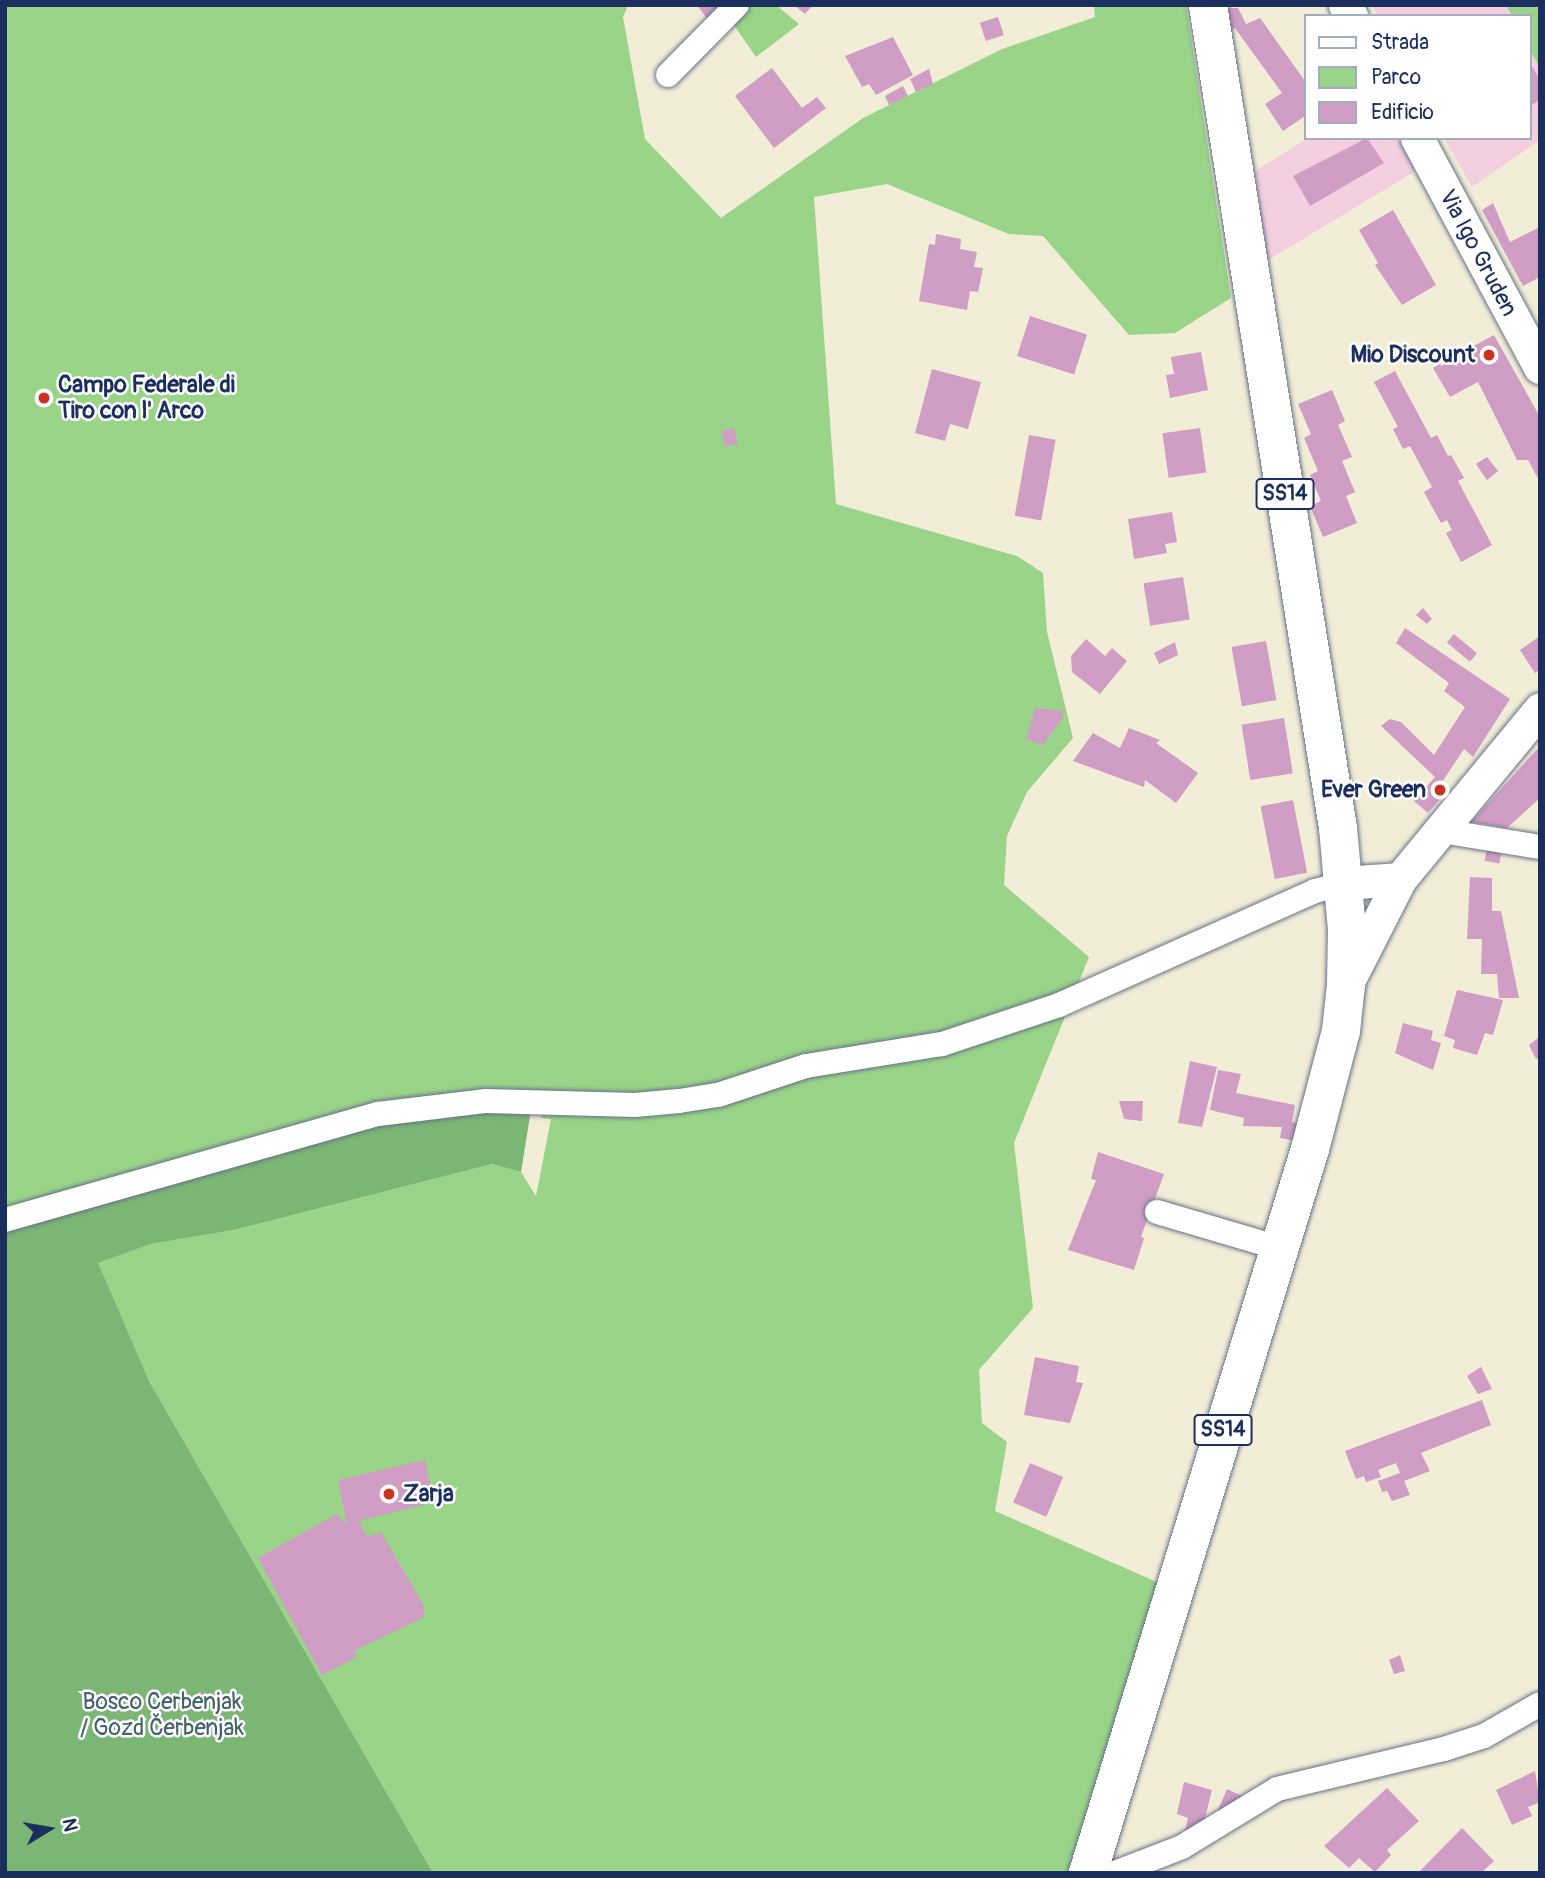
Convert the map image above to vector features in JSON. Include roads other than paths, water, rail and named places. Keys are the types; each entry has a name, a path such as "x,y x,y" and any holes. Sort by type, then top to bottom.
{"main road":[{"name":"SS14","path":"1088,1873 1325,1100 1346,985 1344,883 1208,5"}],"street":[{"path":"668,75 737,5"},
{"name":"Via Igo Gruden","path":"1418,140 1540,367"},
{"path":"1346,985 1400,879 1436,830 1540,709"},
{"path":"1436,830 1540,847"},
{"path":"5,1220 378,1114 433,1105 539,1101 635,1105 718,1096 806,1066 942,1044 1123,979 1315,891 1344,883 1400,879"},
{"path":"1157,1212 1279,1248"},
{"path":"1115,1873 1182,1847 1278,1789 1444,1749 1484,1736 1540,1704"}],"place":[{"name":"Mio Discount","path":"1489,355"},
{"name":"Campo Federale di Tiro con l' Arco","path":"44,398"},
{"name":"Ever Green","path":"1440,790"},
{"name":"Zarja","path":"389,1494"}],"park label":[{"name":"Bosco Cerbenjak / Gozd Čerbenjak","path":"162,1715"}]}
